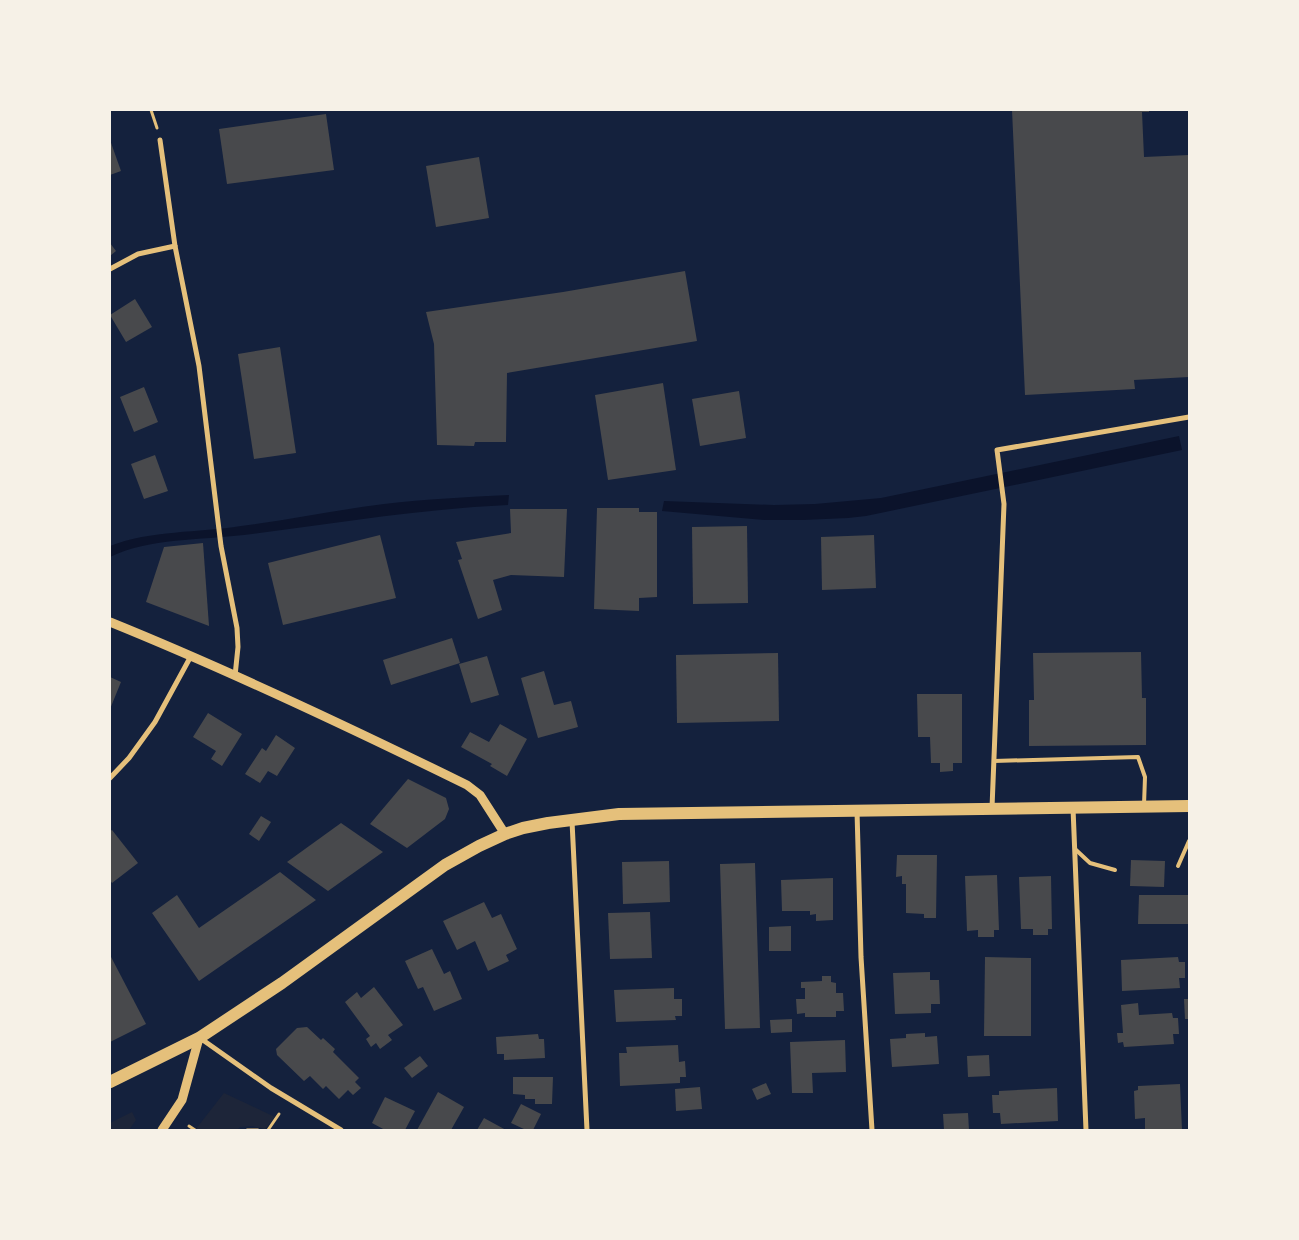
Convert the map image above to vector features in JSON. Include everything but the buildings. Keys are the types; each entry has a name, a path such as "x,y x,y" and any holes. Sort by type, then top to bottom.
{"main road":[{"path":"110,1082 199,1038 282,983 445,865 504,834 548,823 620,814 1189,806"}],"street":[{"path":"160,140 175,246 199,366 221,546 237,628 238,647 235,676"},
{"path":"110,269 138,254 175,246"},
{"path":"992,809 1003,493 997,450 1189,417"},
{"path":"110,622 192,655 370,737 470,786 480,795 504,834"},
{"path":"110,778 129,758 155,722 192,655"},
{"path":"1073,808 1086,1130"},
{"path":"856,811 861,957 872,1130"},
{"path":"572,821 587,1130"},
{"path":"162,1130 182,1100 199,1038 271,1088 341,1130"}],"lane":[{"path":"994,761 1138,757 1145,777 1144,807"},
{"path":"1178,866 1189,841"},
{"path":"1075,849 1090,863 1115,870"}],"path":[{"path":"268,1130 279,1114"},
{"path":"190,1126 196,1130"},
{"path":"247,1130 258,1130"}],"shaded area":[{"path":"1179,436 1182,450 866,516 803,520 765,520 662,511 664,501 774,505 815,504 881,498"},
{"path":"509,495 508,505 409,513 244,535 158,543 141,546 110,557 110,546 158,534 225,528 384,504 431,499"},
{"path":"224,1093 275,1117 265,1129 252,1126 240,1127 237,1130 195,1130"},
{"path":"132,1112 136,1120 129,1130 110,1130 110,1123"}]}
